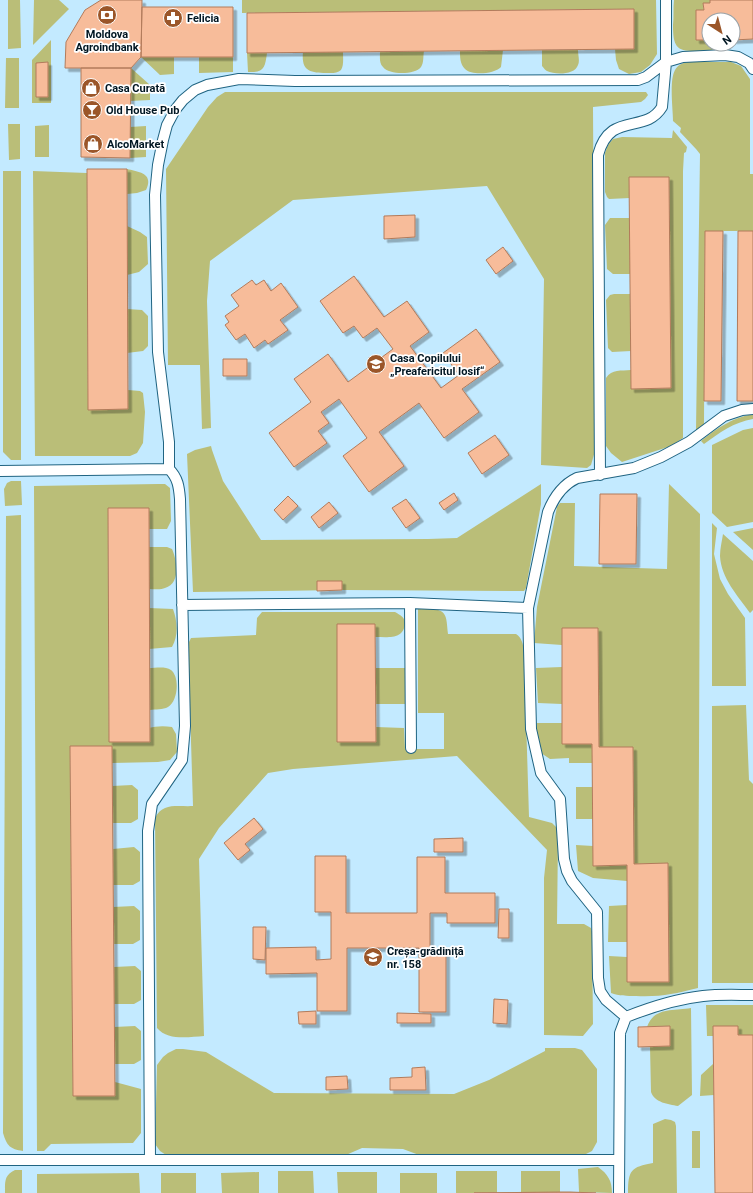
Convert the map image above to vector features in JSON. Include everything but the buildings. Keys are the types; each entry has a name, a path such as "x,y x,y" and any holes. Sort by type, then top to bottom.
{"lane":[{"path":"600,475 598,155 601,144 614,130 642,121 658,112 662,107 666,62 666,0"},
{"path":"150,1160 148,831 152,804 182,760 185,726 180,499 177,480 170,469 158,352 155,196 162,140 167,125 175,110 183,100 195,90 207,85 239,79 295,81 638,80 646,77 666,62 683,57 725,55 738,57 749,63 753,69"},
{"path":"626,1017 606,1000 600,991 598,978 597,912 572,881 567,871 564,859 560,799 541,772 532,729 528,608 548,512 553,500 570,481 577,478 634,468 661,457 689,442 724,416 753,408"},
{"path":"0,471 170,469"},
{"path":"182,605 410,603 528,608"},
{"path":"410,603 411,748"},
{"path":"619,1193 620,1033 626,1017 654,1006 678,1000 704,996 753,995"},
{"path":"0,1160 619,1160"}],"green space":[{"path":"8,0 20,0 21,48 8,49"},
{"path":"34,0 59,0 69,9 33,45"},
{"path":"242,0 656,0 657,54 650,65 641,72 629,74 619,69 615,49 634,49 634,9 242,13"},
{"path":"674,0 710,0 710,3 703,3 704,10 696,10 696,39 701,39 701,51 686,51 678,47 675,44 673,25"},
{"path":"51,40 51,103 32,103 32,60"},
{"path":"503,50 501,67 488,73 473,73 465,69 461,63 460,51"},
{"path":"542,50 578,50 579,63 573,71 569,72 555,73 547,71 542,66"},
{"path":"424,51 421,67 413,72 391,72 386,70 380,62 380,52"},
{"path":"303,52 343,52 342,68 338,72 334,73 320,73 308,70 305,67"},
{"path":"247,53 267,53 264,66 261,70 257,72 248,72"},
{"path":"141,57 174,57 174,74 160,75"},
{"path":"199,57 233,57 233,72 199,73"},
{"path":"6,58 19,58 19,108 5,108"},
{"path":"688,62 731,62 741,66 750,79 750,174 753,174 753,231 705,231 704,424 696,430 700,154 680,132 681,128 673,121 672,95 672,81 675,70 680,64"},
{"path":"131,68 150,85 150,100 130,101"},
{"path":"225,92 646,92 648,95 641,102 593,107 595,451 591,465 587,468 541,465 544,279 487,186 293,200 210,261 207,301 211,428 202,429 200,365 168,365 166,169 208,107 217,97"},
{"path":"8,124 20,124 20,159 9,160"},
{"path":"49,125 49,157 35,157 35,126"},
{"path":"146,126 146,157 130,158 130,127"},
{"path":"673,130 687,147 686,152 684,153 683,171 683,438 671,446 622,462 611,453 606,446 606,378 614,372 631,370 631,389 671,388 669,177 630,177 630,198 609,199 605,192 605,153 608,145 613,139 622,137 672,138"},
{"path":"127,169 140,172 147,177 148,184 146,190 127,194"},
{"path":"3,171 21,171 21,460 11,460 3,452"},
{"path":"33,171 87,173 88,409 127,409 128,390 140,391 143,393 145,412 143,443 137,453 130,456 35,456"},
{"path":"610,218 630,218 630,274 613,274 607,269 605,225"},
{"path":"127,226 147,237 148,264 139,272 127,275"},
{"path":"630,294 631,351 612,352 608,348 606,300 610,295"},
{"path":"127,309 142,310 148,316 148,346 143,351 127,353"},
{"path":"753,414 753,419 733,425 704,444 701,441 725,424 738,418"},
{"path":"753,428 753,522 727,527 712,513 712,445 743,430"},
{"path":"211,446 223,481 261,540 457,538 541,484 541,504 526,588 524,591 342,590 193,592 187,454 195,450"},
{"path":"11,481 21,481 22,505 5,506 4,489 7,483"},
{"path":"165,484 170,488 171,521 167,529 149,529 108,509 109,742 147,728 163,726 172,727 176,734 177,752 170,760 158,762 112,763 112,746 70,747 73,1096 115,1096 115,1082 141,1089 141,1133 133,1143 51,1144 44,1151 37,1151 34,486"},
{"path":"669,484 700,514 698,988 660,995 623,996 611,993 609,956 627,957 628,982 669,982 668,864 634,864 633,747 599,747 598,628 562,628 562,645 534,643 537,607 557,507 560,503 575,503 574,566 667,569"},
{"path":"21,515 23,1151 12,1148 6,1141 3,1133 6,516"},
{"path":"712,523 717,528 714,554 720,579 728,594 745,618 746,686 712,686"},
{"path":"753,528 753,550 733,532"},
{"path":"723,534 753,561 753,610 750,613 723,572 720,556"},
{"path":"149,547 167,547 172,549 176,565 176,577 170,586 163,589 149,589"},
{"path":"149,608 173,609 177,628 176,638 172,647 149,649"},
{"path":"427,608 439,610 445,615 448,634 516,634 522,641 524,651 529,817 552,823 556,827 558,837 557,924 584,924 591,928 593,1024 583,1036 544,1035 544,878 547,850 457,756 293,769 268,773 219,828 199,859 204,1036 173,1037 162,1032 157,1028 155,818 158,813 167,807 193,806 188,644 191,638 256,635 257,618 262,612 395,612 405,621 404,628 398,635 390,637 375,637 375,624 337,625 337,742 376,742 376,727 404,728 405,749 444,749 444,713 418,713 418,609"},
{"path":"562,667 562,704 538,703 536,668"},
{"path":"149,668 166,668 174,673 177,683 176,695 171,704 166,708 150,710"},
{"path":"375,668 405,668 405,704 376,704"},
{"path":"746,705 749,780 753,784 753,983 712,983 712,706"},
{"path":"537,723 562,723 563,744 592,744 593,763 569,763 569,758 550,759 541,753 537,738"},
{"path":"132,785 138,790 138,819 131,823 112,823 112,786"},
{"path":"576,787 592,787 593,819 576,819"},
{"path":"576,845 593,846 593,866 627,865 627,881 593,878 578,871"},
{"path":"134,847 140,852 140,881 133,885 113,885 113,849"},
{"path":"627,905 627,942 608,942 609,906"},
{"path":"134,906 140,911 140,940 133,944 114,944 113,907"},
{"path":"135,966 141,971 141,1000 134,1004 114,1004 114,967"},
{"path":"706,1005 753,1005 753,1035 738,1035 738,1026 713,1026 713,1036 707,1036"},
{"path":"691,1008 692,1095 678,1106 666,1104 656,1099 651,1092 650,1046 670,1046 670,1026 647,1027 654,1016 659,1013"},
{"path":"135,1026 141,1031 141,1060 134,1064 115,1064 114,1027"},
{"path":"545,1048 575,1048 582,1050 597,1069 597,1142 592,1151 586,1154 419,1155 403,1149 362,1148 346,1155 166,1155 160,1151 155,1144 157,1065 163,1057 176,1049 206,1052 274,1093 454,1094 489,1080 545,1051"},
{"path":"713,1064 714,1095 700,1096 701,1075"},
{"path":"665,1119 675,1122 676,1126 677,1193 628,1193 629,1179 632,1171 640,1166 653,1163 653,1124"},
{"path":"692,1131 700,1131 700,1168 692,1168"},
{"path":"598,1167 609,1178 612,1193 579,1192 578,1169"},
{"path":"15,1170 22,1170 22,1193 5,1193 5,1182 7,1177"},
{"path":"278,1171 313,1171 314,1193 278,1193"},
{"path":"456,1171 497,1171 497,1193 456,1193"},
{"path":"521,1171 560,1171 560,1192 521,1193"},
{"path":"259,1172 259,1193 222,1193 221,1173"},
{"path":"337,1172 377,1172 377,1193 338,1193"},
{"path":"139,1173 140,1193 37,1193 37,1174"},
{"path":"161,1173 196,1173 196,1193 161,1193"},
{"path":"400,1173 437,1173 437,1193 400,1193"}],"place":[{"name":"Moldova Agroindbank","path":"107,15"},
{"name":"Felicia","path":"173,18"},
{"name":"Casa Curată","path":"91,88"},
{"name":"Old House Pub","path":"92,110"},
{"name":"AlcoMarket","path":"93,144"},
{"name":"Casa Copilului „Preafericitul Iosif“","path":"376,364"},
{"name":"Creșa-grădiniță nr. 158","path":"373,957"}]}
